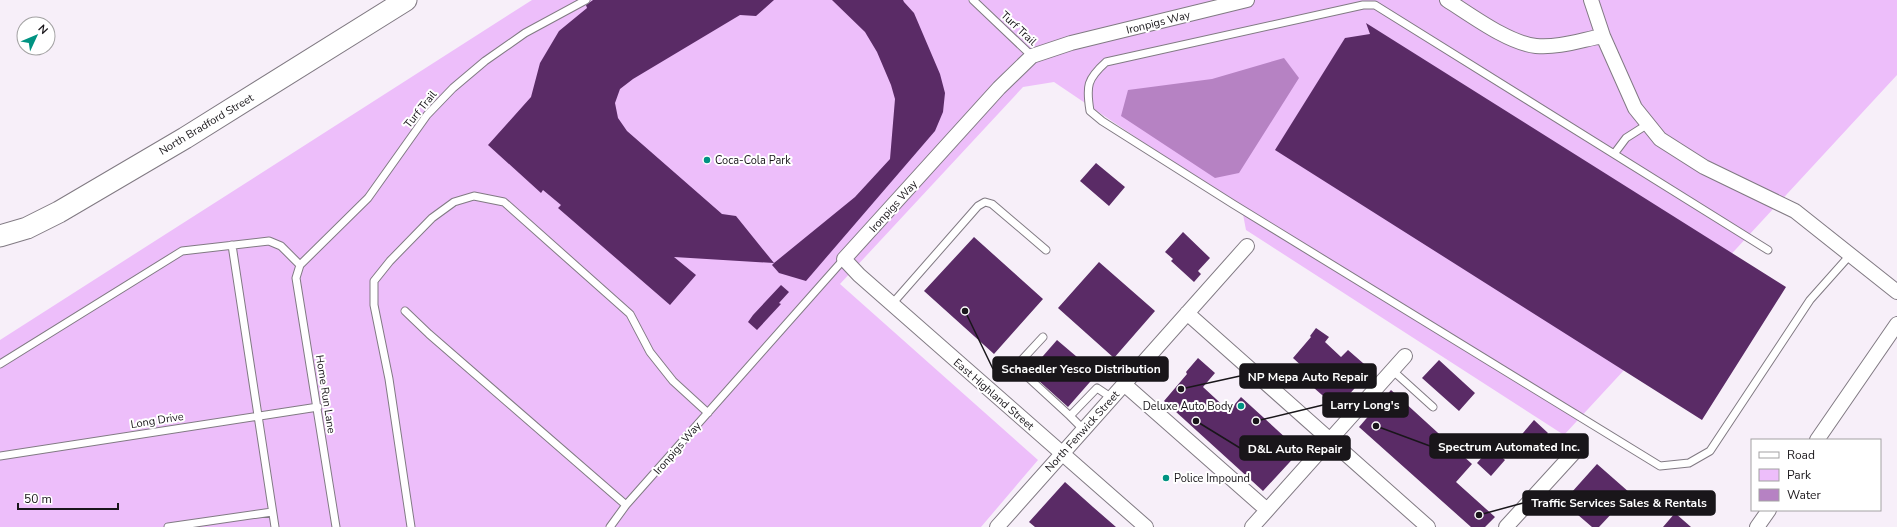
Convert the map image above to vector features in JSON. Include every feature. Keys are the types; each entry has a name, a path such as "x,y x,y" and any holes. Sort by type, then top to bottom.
{"street":[{"name":"North Bradford Street","path":"0,236 27,228 59,212 185,138 406,0"},
{"name":"Ironpigs Way","path":"844,259 999,88 1032,56 1071,43 1247,0"},
{"path":"1447,0 1502,35 1535,46 1558,45 1603,36"},
{"path":"1591,0 1603,36 1635,108 1660,139 1704,167 1795,211 1897,292"},
{"name":"North Fenwick Street","path":"997,527 1247,246"},
{"name":"East Highland Street","path":"844,259 892,304 1146,527"},
{"path":"1187,313 1428,527"},
{"path":"1818,439 1897,324"},
{"path":"1252,527 1404,356"},
{"path":"1124,384 1267,510"},
{"path":"1506,527 1578,448"},
{"path":"1757,527 1768,511"}],"lane":[{"name":"Turf Trail","path":"300,265 368,198 427,115 453,88 485,61 524,33 586,0"},
{"name":"Turf Trail","path":"973,0 1032,56"},
{"path":"1768,250 1375,5 1363,5 1106,62 1093,74 1087,92 1090,111 1102,122 1660,466 1689,463 1710,451 1810,300 1851,254"},
{"path":"1614,154 1626,138 1648,124"},
{"path":"411,527 389,379 374,305 374,281 390,261 432,218 454,202 474,196 504,202 630,314 650,352 673,381 708,413"},
{"path":"892,304 978,206 985,202 992,204 1046,250"},
{"path":"0,364 182,251 269,241 282,246 300,265"},
{"path":"232,245 275,527"},
{"name":"Ironpigs Way","path":"610,527 626,505 844,259"},
{"name":"Home Run Lane","path":"300,265 296,278 318,407 336,527"},
{"path":"405,311 429,334 626,505"},
{"path":"1043,337 1018,364 1020,370 1084,430"},
{"path":"1392,370 1432,407"},
{"path":"1070,416 1097,388 1112,398"},
{"name":"Long Drive","path":"0,456 318,407"},
{"path":"168,527 272,512"}],"green space":[{"name":"Coca-Cola Park","path":"532,0 1897,0 1897,75 1564,435 1246,230 1242,209 1054,82 1023,87 840,284 1038,460 981,527 0,527 0,340"}],"water":[{"path":"1284,58 1299,78 1239,173 1215,178 1121,116 1128,90 1212,79"}],"building":[{"path":"593,0 774,0 756,16 740,15 633,79 620,89 615,103 618,118 627,131 722,214 736,216 774,263 674,257 696,275 670,305 558,208 561,205 543,190 541,193 488,145 531,97 540,63 559,31 587,8 586,5"},
{"path":"832,0 903,0 914,13 940,74 945,93 943,112 935,131 806,281 779,273 772,265 855,197 890,159 895,99 891,85 877,52 865,32"},
{"path":"1366,23 1786,287 1702,420 1275,150 1345,38 1370,34"},
{"path":"1096,163 1125,187 1109,206 1080,181"},
{"path":"1183,232 1210,258 1198,271 1201,274 1194,282 1171,261 1173,259 1165,252"},
{"path":"974,237 1043,299 994,354 924,291"},
{"path":"1099,262 1155,311 1114,358 1058,308"},
{"path":"781,285 789,292 779,303 781,304 757,330 748,322"},
{"path":"1316,328 1329,337 1325,342 1341,357 1348,350 1371,370 1337,408 1314,388 1319,382 1293,358 1311,337 1310,336"},
{"path":"1057,340 1097,374 1068,407 1029,372"},
{"path":"1198,358 1215,373 1203,387 1229,411 1241,397 1300,451 1263,491 1164,401 1187,374 1186,372"},
{"path":"1439,360 1475,393 1459,411 1422,378"},
{"path":"1391,390 1472,464 1456,482 1495,517 1485,527 1471,527 1359,427"},
{"path":"1534,420 1548,433 1532,452 1517,440"},
{"path":"1491,447 1505,460 1491,476 1477,463"},
{"path":"1597,464 1630,493 1615,512 1614,511 1599,527 1592,527 1563,502"},
{"path":"1065,482 1116,527 1035,527 1029,522"},
{"path":"1675,513 1691,527 1663,527"}],"place":[{"name":"Coca-Cola Park","path":"707,160"},
{"name":"Schaedler Yesco Distribution","path":"965,311"},
{"name":"NP Mepa Auto Repair","path":"1181,389"},
{"name":"Deluxe Auto Body","path":"1241,406"},
{"name":"D&L Auto Repair","path":"1196,421"},
{"name":"Larry Long's","path":"1256,421"},
{"name":"Spectrum Automated Inc.","path":"1376,426"},
{"name":"Police Impound","path":"1166,478"},
{"name":"Traffic Services Sales & Rentals","path":"1479,515"}]}
